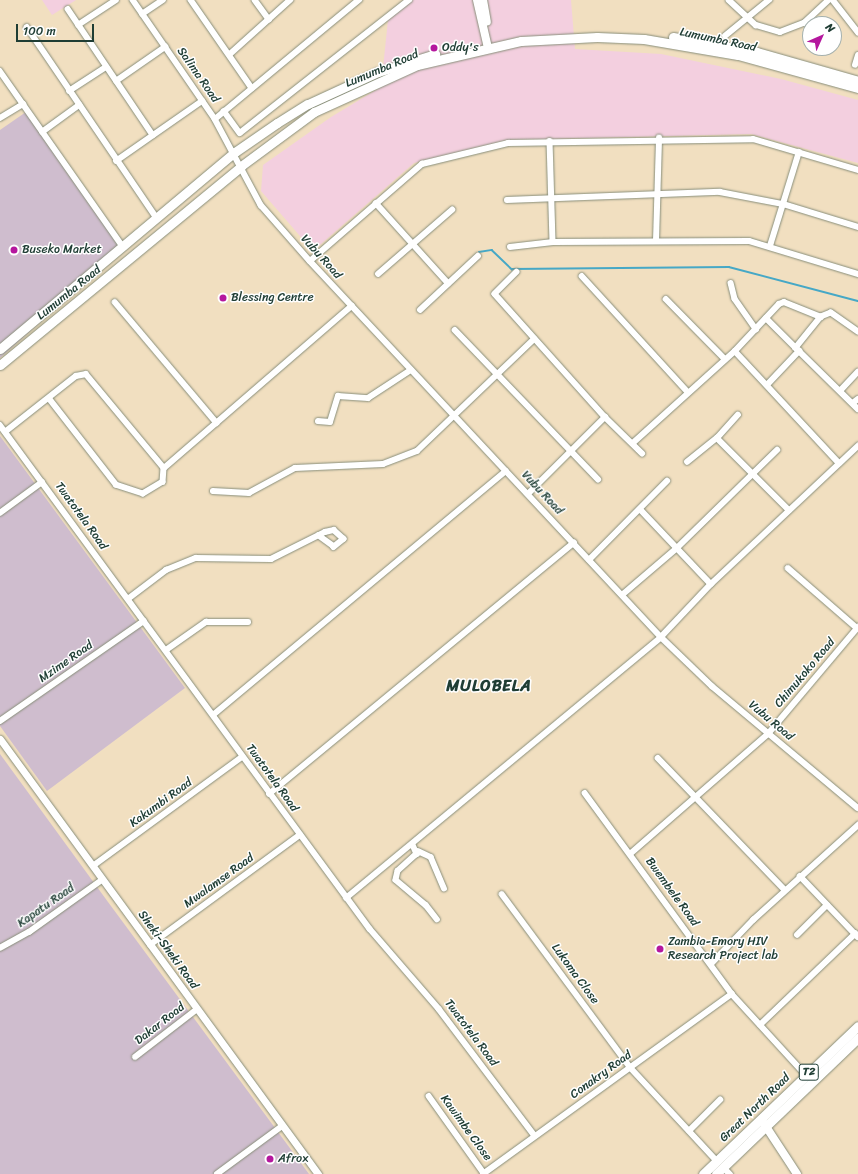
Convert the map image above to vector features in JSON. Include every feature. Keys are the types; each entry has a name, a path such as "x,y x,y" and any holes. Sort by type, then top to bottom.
{"main road":[{"path":"477,0 489,45"},
{"path":"483,0 489,45"},
{"name":"Lumumba Road","path":"0,349 122,245 235,152 308,104 378,72 412,60 547,34 647,34 758,52 858,81"},
{"name":"Lumumba Road","path":"0,366 241,166 314,112 381,79 417,65 489,45 597,37 644,39 738,55 858,88"},
{"name":"Great North Road","path":"716,1174 764,1123 806,1075 858,1026"},
{"name":"Great North Road","path":"764,1123 858,1038"},
{"path":"764,1123 797,1174"},
{"name":"Great North Road","path":"703,1174 723,1167"}],"street":[{"path":"78,26 116,0"},
{"name":"Salima Road","path":"133,0 215,119 235,152 241,166"},
{"path":"142,14 163,0"},
{"path":"191,0 230,54 252,88"},
{"path":"255,0 269,19"},
{"path":"230,54 290,0"},
{"path":"215,119 359,0"},
{"path":"224,111 240,133 409,0"},
{"path":"729,0 746,19 783,32 804,23 829,0"},
{"path":"725,36 769,0"},
{"path":"833,0 858,32"},
{"path":"68,9 78,26 153,135"},
{"path":"27,27 116,161 156,217"},
{"path":"116,81 165,48"},
{"path":"855,65 858,55"},
{"path":"70,91 106,67"},
{"path":"0,71 122,245"},
{"path":"116,161 202,101"},
{"path":"0,118 23,104"},
{"path":"42,132 79,105"},
{"path":"656,242 659,138"},
{"path":"310,260 422,164 508,143 659,138 753,139 858,170"},
{"path":"550,141 550,196 553,242"},
{"path":"770,246 799,152"},
{"name":"Vubu Road","path":"241,166 261,205 411,370 574,543 660,637 768,734 858,808"},
{"path":"507,200 550,196 720,192 783,204 858,227"},
{"path":"376,203 448,282"},
{"path":"378,274 452,210"},
{"path":"510,247 553,242 749,241 770,246 858,274"},
{"path":"420,310 448,282 478,256"},
{"path":"517,272 495,294 605,417 634,442 642,453"},
{"path":"582,276 688,392"},
{"path":"731,283 736,299 756,329"},
{"path":"666,299 725,360"},
{"path":"115,302 217,423"},
{"path":"634,442 725,360 766,318 784,302 821,317 836,315 858,332"},
{"path":"164,468 352,306"},
{"path":"767,385 798,350 821,317"},
{"path":"766,318 858,409"},
{"path":"454,330 598,479"},
{"path":"213,491 250,493 295,468 383,464 417,451 534,339"},
{"path":"735,350 839,463"},
{"path":"318,421 330,422 338,396 368,398 411,370"},
{"path":"840,391 858,372"},
{"path":"5,432 49,399 76,376 86,374 164,468 163,482 148,493 131,493 116,485 49,399"},
{"path":"853,403 858,399"},
{"path":"687,462 717,438 738,414"},
{"path":"528,494 605,417"},
{"name":"Twatotela Road","path":"0,425 346,898 394,959 439,1009 535,1136"},
{"path":"717,438 754,473 789,510"},
{"path":"346,898 413,844 660,637 710,584 858,446"},
{"path":"622,595 677,548 777,450"},
{"path":"213,715 506,471"},
{"path":"589,560 667,481"},
{"path":"0,513 42,482"},
{"path":"640,509 710,584"},
{"path":"128,599 166,570 196,558 270,559 319,536"},
{"path":"269,794 574,543"},
{"path":"788,568 858,628"},
{"name":"Mzime Road","path":"0,722 144,621"},
{"path":"166,650 206,622 248,622"},
{"name":"Chimukoko Road","path":"630,854 696,799 768,734 858,628"},
{"name":"Sheki-Sheki Road","path":"0,740 318,1174"},
{"name":"Kakumbi Road","path":"93,866 242,757"},
{"path":"658,758 785,890"},
{"name":"Bwembele Road","path":"585,793 732,994 806,1075"},
{"path":"711,964 785,890 858,825"},
{"name":"Mwalamse Road","path":"150,945 300,836"},
{"path":"413,844 418,851 433,861 444,888"},
{"path":"418,851 398,871 396,880 426,905 437,919"},
{"path":"760,1025 856,936 800,876"},
{"name":"Kapatu Road","path":"0,948 35,928 102,880"},
{"name":"Lukoma Close","path":"502,894 630,1067 723,1167"},
{"path":"797,935 827,905"},
{"name":"Conakry Road","path":"484,1173 732,994"},
{"name":"Dakar Road","path":"136,1057 197,1009"},
{"name":"Kawimbe Close","path":"429,1096 484,1173"},
{"path":"689,1131 720,1100"},
{"path":"217,1174 282,1126"}],"shaded area":[{"path":"42,0 76,0 52,15"},
{"path":"411,0 571,0 575,49 661,54 781,79 858,100 858,163 751,134 507,140 414,163 313,251 261,191 263,165 331,117 381,87 388,20"},
{"path":"26,112 126,246 0,358 0,130"},
{"path":"0,436 185,688 47,791 0,726"},
{"path":"0,754 108,902 309,1174 0,1174"}],"waterway":[{"path":"479,252 492,250 512,269 729,267 858,301"}],"place":[{"name":"Oddy's","path":"434,48"},
{"name":"Buseko Market","path":"14,250"},
{"name":"Blessing Centre","path":"223,298"},
{"name":"Zambia-Emory HIV Research Project lab","path":"660,949"},
{"name":"Afrox","path":"270,1159"}],"district":[{"name":"MULOBELA","path":"489,686"}]}
